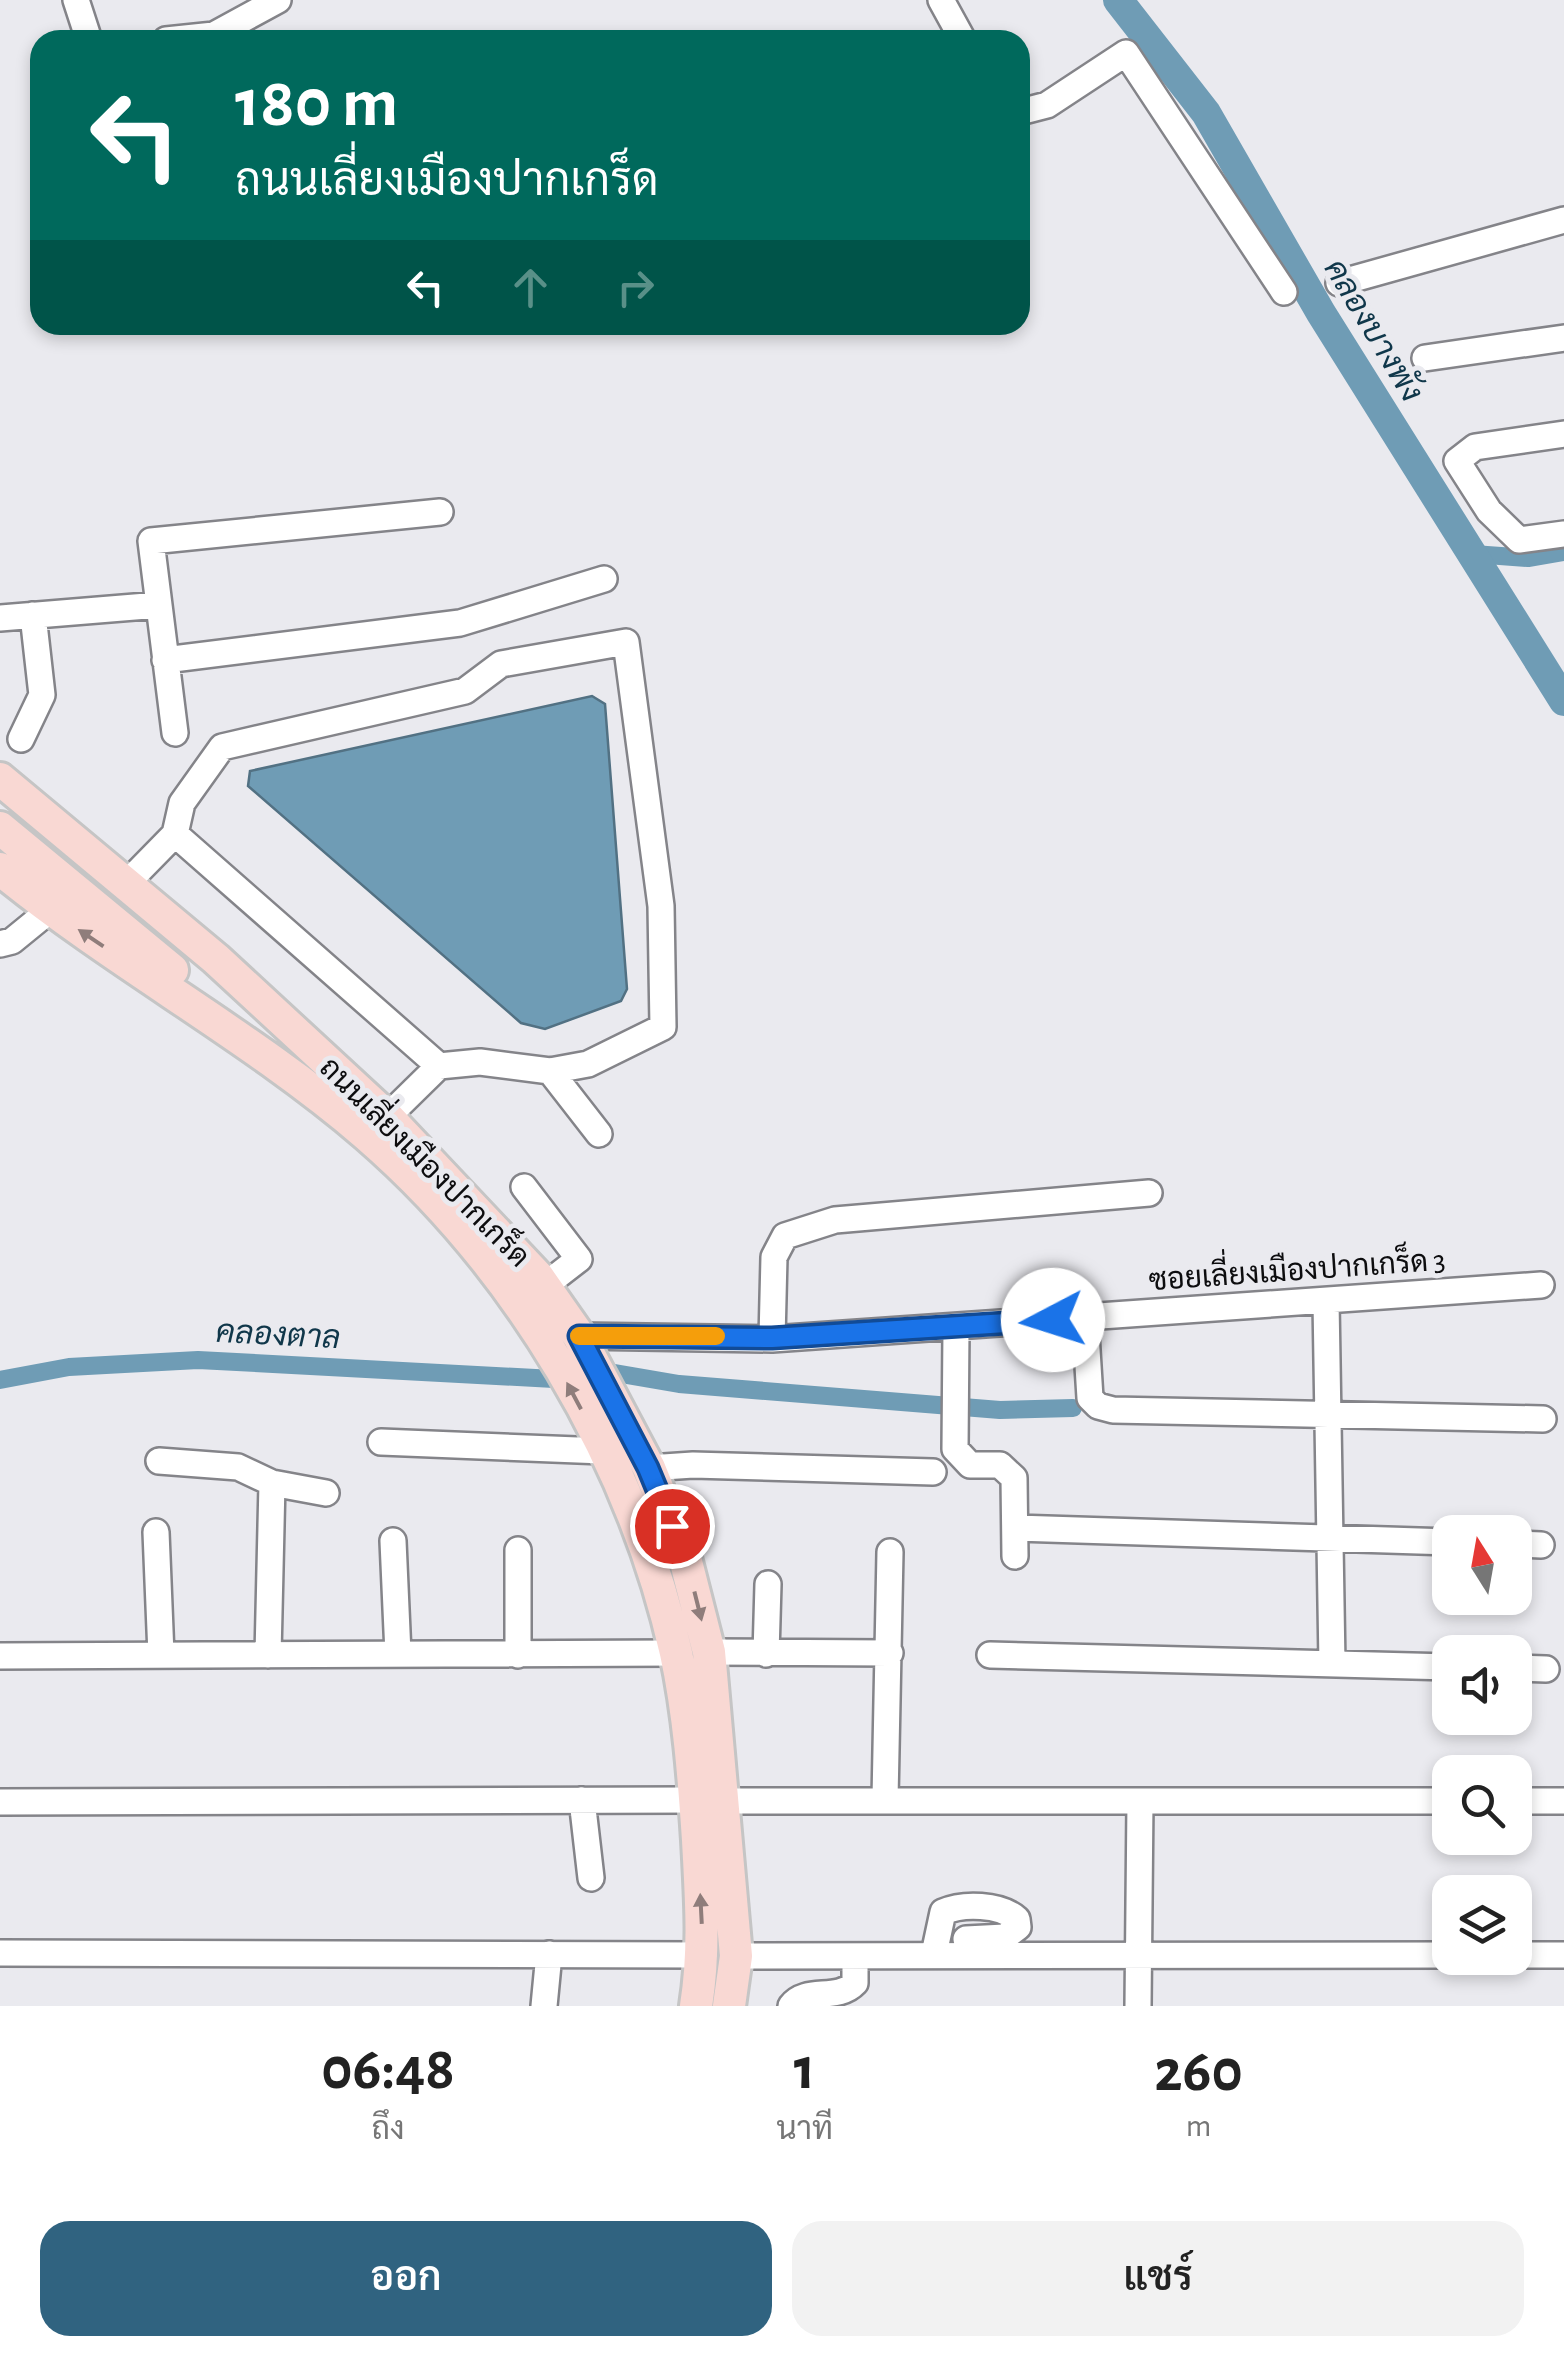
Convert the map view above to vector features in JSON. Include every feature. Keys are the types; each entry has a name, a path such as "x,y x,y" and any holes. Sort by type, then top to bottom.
{"main road":[{"name":"ถนนเลี่ยงเมืองปากเกร็ด","path":"0,779 126,884 387,1117 459,1188 544,1286 579,1336 648,1468 684,1554 710,1652 710,1801 720,1956 729,2006"},
{"path":"0,805 190,956 284,1023"},
{"path":"0,828 274,1058"},
{"name":"ถนนเลี่ยงเมืองปากเกร็ด","path":"0,870 50,910 274,1058 369,1137 442,1206 510,1285 545,1340 604,1451 630,1510 676,1652 710,1801"},
{"name":"ถนนเลี่ยงเมืองปากเกร็ด","path":"696,2006 720,1956"}],"street":[{"path":"223,30 278,0"},
{"path":"941,0 958,30"},
{"path":"78,1 86,30"},
{"path":"1030,109 1047,105 1126,52 1284,292"},
{"path":"1339,283 1564,220"},
{"path":"1424,358 1564,338"},
{"path":"1564,434 1475,447 1457,461 1490,511 1519,540 1564,534"},
{"path":"175,733 150,548 156,539 440,512"},
{"path":"166,660 460,623 604,579"},
{"path":"0,618 159,605"},
{"path":"21,739 42,695 33,615"},
{"path":"126,884 175,834 182,803 222,747 464,691 502,664 626,642 661,906 665,1021 655,1034 588,1064 550,1071 480,1062 440,1066 387,1117"},
{"path":"175,834 440,1066"},
{"path":"0,944 12,941 50,910"},
{"path":"550,1071 599,1134"},
{"path":"524,1187 579,1258 544,1286"},
{"path":"772,1338 774,1256 784,1236 835,1220 1149,1193"},
{"name":"ซอยเลี่ยงเมืองปากเกร็ด 3","path":"579,1336 772,1338 1542,1285"},
{"path":"1326,1301 1332,1664"},
{"path":"1085,1318 1090,1398 1098,1406 1113,1410 1543,1419"},
{"path":"956,1328 956,1449 970,1465 1000,1464 1009,1471 1016,1486 1015,1556"},
{"path":"381,1442 604,1451"},
{"path":"159,1461 238,1467 272,1483 326,1493"},
{"path":"648,1468 693,1465 933,1472"},
{"path":"268,1654 272,1483"},
{"path":"1016,1528 1432,1541"},
{"path":"156,1532 161,1655"},
{"path":"393,1541 398,1654"},
{"path":"518,1550 518,1655"},
{"path":"885,1799 890,1552"},
{"path":"766,1654 768,1584"},
{"path":"0,1656 676,1652"},
{"path":"710,1652 890,1653"},
{"path":"990,1655 1432,1667"},
{"path":"1532,1669 1546,1669"},
{"path":"582,1800 591,1878"},
{"path":"1138,2006 1140,1801"},
{"path":"0,1802 1432,1801"},
{"path":"1532,1801 1564,1801"},
{"path":"0,1953 855,1956 935,1947 1138,1954 1432,1954"},
{"path":"544,2006 548,1954"},
{"path":"1532,1955 1564,1955"},
{"path":"790,2006 800,1997 848,1990 854,1982 855,1956"}],"water":[{"path":"592,696 605,704 627,989 621,1001 545,1029 521,1023 248,786 250,771"}],"waterway":[{"name":"คลองบางพัง","path":"1118,0 1206,113 1321,313 1564,701"},
{"path":"1473,554 1528,558 1564,552"},
{"name":"คลองตาล","path":"0,1380 69,1367 198,1360 554,1379"},
{"name":"คลองตาล","path":"609,1372 679,1384 1000,1410 1073,1408"}],"slow traffic":[{"path":"579,1336 716,1336"}],"route":[{"path":"672,1526 648,1468 579,1336 772,1338 1053,1320"}]}
